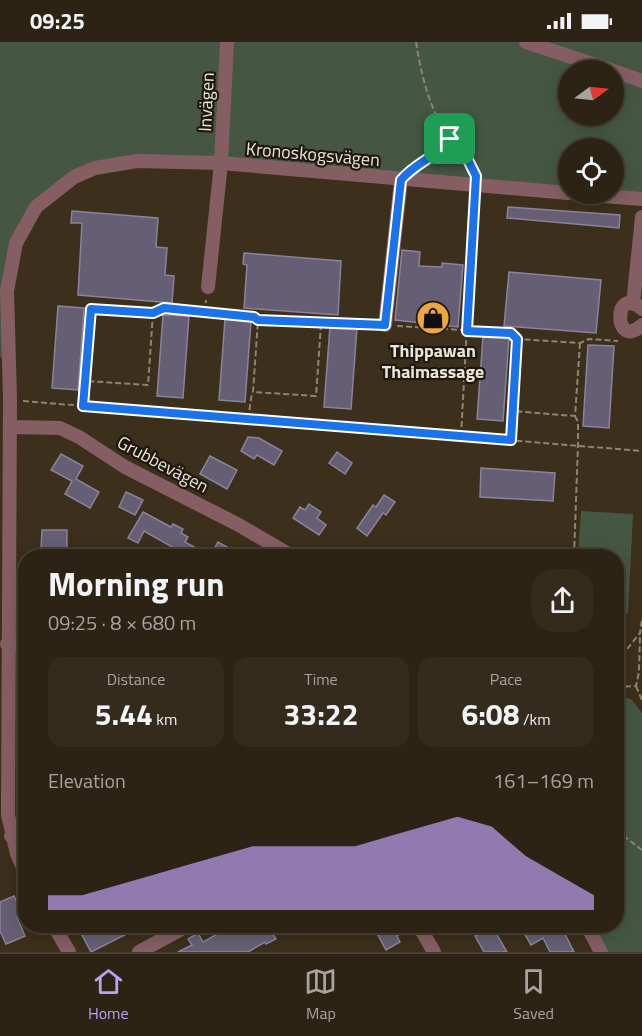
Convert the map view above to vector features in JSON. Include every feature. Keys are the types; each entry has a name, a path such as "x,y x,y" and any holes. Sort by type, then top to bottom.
{"street":[{"name":"Invägen","path":"221,163 227,42"},
{"path":"526,42 579,60"},
{"path":"624,75 642,81"},
{"name":"Kronoskogsvägen","path":"18,854 11,836 8,815 7,644 10,399 4,358 7,291 13,255 27,219 45,197 74,177 114,164 137,161 221,163 558,192"},
{"name":"Kronoskogsvägen","path":"208,287 221,163"},
{"name":"Kronoskogsvägen","path":"385,325 401,180"},
{"path":"624,198 642,199"},
{"path":"642,217 637,307 622,308 618,316 620,324 630,330 642,325"},
{"name":"Grubbevägen","path":"9,427 60,428 79,437 125,467 237,524 280,549"},
{"path":"7,644 18,644"},
{"path":"11,836 18,832"},
{"path":"58,933 69,952"},
{"path":"140,952 175,933"},
{"path":"423,933 434,952"},
{"path":"591,933 601,952"}],"path":[{"path":"416,42 427,90 450,139 474,169 475,186 461,436"},
{"path":"401,180 412,167 437,152 450,139"},
{"path":"83,406 91,309 153,313 164,308 254,317 258,320 321,324 330,321 511,333 517,339 580,343 589,339 624,341"},
{"path":"86,381 148,385 153,313"},
{"path":"248,419 250,396 253,392 258,320"},
{"path":"253,392 316,396 321,324"},
{"path":"511,440 517,339"},
{"path":"574,549 578,445 578,422 575,416 580,343"},
{"path":"10,399 642,451"},
{"path":"512,411 575,416"},
{"path":"642,620 636,686 642,700"},
{"path":"624,653 640,633"},
{"path":"624,687 636,686"},
{"path":"624,836 642,850"}],"green space":[{"path":"0,42 642,42 642,199 624,196 624,138 558,138 558,192 137,161 60,186 16,243 8,358 0,357"},
{"path":"581,511 633,514 628,613 624,613 624,549 578,549"},
{"path":"624,698 631,699 642,713 642,952 603,952 593,933 624,933"}],"building":[{"path":"508,207 620,215 619,228 507,218"},
{"path":"72,211 158,218 156,247 167,248 165,275 174,276 172,303 78,295 82,223 71,223"},
{"path":"402,250 420,252 419,266 442,267 442,263 463,265 458,327 395,320"},
{"path":"244,253 341,261 338,315 244,308 247,265 243,264"},
{"path":"509,272 601,280 596,333 504,326"},
{"path":"58,306 84,308 78,390 52,388"},
{"path":"163,315 189,316 183,398 157,396"},
{"path":"225,319 251,321 245,402 219,400"},
{"path":"330,326 357,328 351,409 324,407"},
{"path":"483,336 509,338 503,421 477,419"},
{"path":"588,345 614,346 609,428 583,426"},
{"path":"248,437 259,438 282,451 274,465 257,455 254,459 241,451"},
{"path":"337,452 352,463 345,474 329,463"},
{"path":"61,454 83,466 76,479 99,492 90,508 65,494 72,481 51,470"},
{"path":"210,456 237,470 227,489 200,474"},
{"path":"481,468 555,473 553,501 480,497"},
{"path":"126,492 143,500 135,515 119,507"},
{"path":"384,495 395,502 386,515 383,513 367,536 357,528 373,505 376,507"},
{"path":"309,504 321,512 317,518 326,525 319,535 293,518 300,507 305,510"},
{"path":"143,512 171,527 173,524 183,529 181,533 188,537 185,542 198,549 176,549 144,531 138,543 128,538"},
{"path":"42,530 67,530 67,549 41,549"},
{"path":"218,542 230,549 214,549"},
{"path":"14,896 18,905 18,933 24,933 25,936 6,944 0,931 0,902"},
{"path":"86,933 128,933 91,952 82,935"},
{"path":"198,933 203,942 219,933 272,933 276,939 266,944 265,942 248,952 178,952 192,945 188,939"},
{"path":"377,933 399,933 397,936 400,942 386,950"},
{"path":"480,933 496,933 507,952 484,952 475,936"},
{"path":"524,933 564,933 574,952 550,952 543,938 531,945"}],"place":[{"name":"Thippawan Thaimassage","path":"433,318"}],"route":[{"path":"450,139 468,160 476,176 467,331 511,333 517,339 511,440 83,406 91,309 153,313 164,308 254,317 258,320 321,324 330,321 385,325 401,180 412,167 437,152 450,139"}]}
